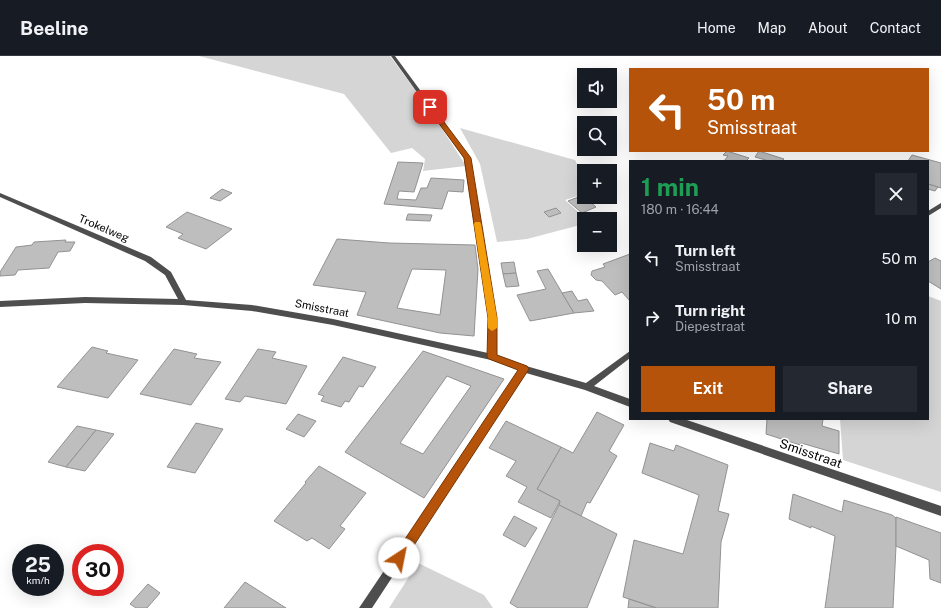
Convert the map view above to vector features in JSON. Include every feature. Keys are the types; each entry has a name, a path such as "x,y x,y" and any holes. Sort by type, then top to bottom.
{"street":[{"path":"393,56 467,158 492,318 492,357"},
{"name":"Trokelweg","path":"0,195 148,259 168,274 183,302"},
{"path":"929,213 941,205"},
{"name":"Smisstraat","path":"0,304 85,300 183,302 252,308 333,322 492,357 524,369 587,387 629,403"},
{"path":"587,387 629,355"},
{"path":"365,608 524,369"},
{"name":"Smisstraat","path":"676,420 941,511"}],"shaded area":[{"path":"199,56 390,56 432,113 466,166 423,171 425,159 412,148 391,153 344,94"},
{"path":"460,128 575,160 577,164 577,196 565,200 578,212 577,212 577,226 527,239 497,242 480,164"},
{"path":"929,296 941,301 941,492 843,460 840,420 929,420"},
{"path":"418,563 484,595 493,608 389,608"}],"building":[{"path":"726,152 730,152 749,158 747,160 725,160 728,156 723,155"},
{"path":"758,152 762,152 784,159 766,160 755,157"},
{"path":"912,155 941,163 941,188 929,184 929,160 909,160"},
{"path":"398,162 423,163 414,192 399,191 397,199 416,200 421,188 427,188 431,178 464,180 463,192 448,191 442,209 384,204"},
{"path":"929,184 938,187 935,191 929,189"},
{"path":"222,189 232,193 220,201 210,198"},
{"path":"577,198 577,204 593,204 596,207 581,212 568,201"},
{"path":"556,208 561,213 549,217 544,212"},
{"path":"187,212 232,229 206,249 178,238 183,234 166,227"},
{"path":"408,214 432,215 430,221 406,220"},
{"path":"337,239 389,243 475,245 478,269 474,336 440,333 357,315 366,292 313,285","holes":["412,269 446,270 440,315 397,308"]},
{"path":"66,240 65,242 75,242 70,251 58,252 49,268 18,270 15,275 0,276 0,272 16,247 32,245 34,242"},
{"path":"629,254 629,300 622,292 615,295 602,281 596,280 591,275 592,271 605,267 603,264"},
{"path":"935,258 941,261 941,289 929,282 929,261"},
{"path":"514,262 516,273 503,274 501,263"},
{"path":"548,269 574,313 530,321 517,295 546,289 537,271"},
{"path":"516,273 519,286 506,287 503,274"},
{"path":"572,291 578,301 587,299 594,311 574,313 562,293"},
{"path":"92,347 108,351 106,353 138,360 108,398 57,387"},
{"path":"174,349 197,354 194,358 221,362 191,405 140,394"},
{"path":"258,349 276,352 272,358 307,366 286,404 245,396 240,402 225,399"},
{"path":"423,351 504,379 424,498 345,452","holes":["447,376 471,386 423,454 400,443"]},
{"path":"343,357 376,367 363,387 359,386 349,402 345,401 341,407 321,401 324,396 318,394"},
{"path":"597,412 624,425 609,451 617,456 590,503 587,502 581,516 559,505 560,501 537,489 561,447 573,453"},
{"path":"298,414 316,421 304,437 286,429"},
{"path":"767,420 823,420 822,426 839,431 839,454 801,443 800,445 766,434"},
{"path":"506,421 561,447 537,489 560,501 551,518 518,502 527,487 506,476 516,461 489,448"},
{"path":"196,423 223,429 195,473 167,467"},
{"path":"77,426 96,430 66,467 48,462"},
{"path":"96,430 114,434 85,471 66,467"},
{"path":"650,443 674,451 676,445 728,465 718,511 729,514 721,542 718,608 657,608 623,597 634,540 683,554 699,495 642,473"},
{"path":"319,466 366,493 340,526 345,529 329,549 312,538 307,541 274,521"},
{"path":"793,494 842,512 844,500 892,515 896,518 893,608 825,608 835,536 789,519"},
{"path":"559,505 617,534 587,608 518,608 510,603"},
{"path":"514,516 537,528 525,547 503,535"},
{"path":"896,517 941,533 941,583 930,579 929,560 896,546"},
{"path":"245,582 286,608 224,608"},
{"path":"148,584 160,593 147,608 136,608 130,604"},
{"path":"629,599 656,608 628,608"}],"slow traffic":[{"path":"478,224 492,318 492,328"}],"route":[{"path":"399,558 524,369 492,357 492,318 467,158 430,107"}]}
